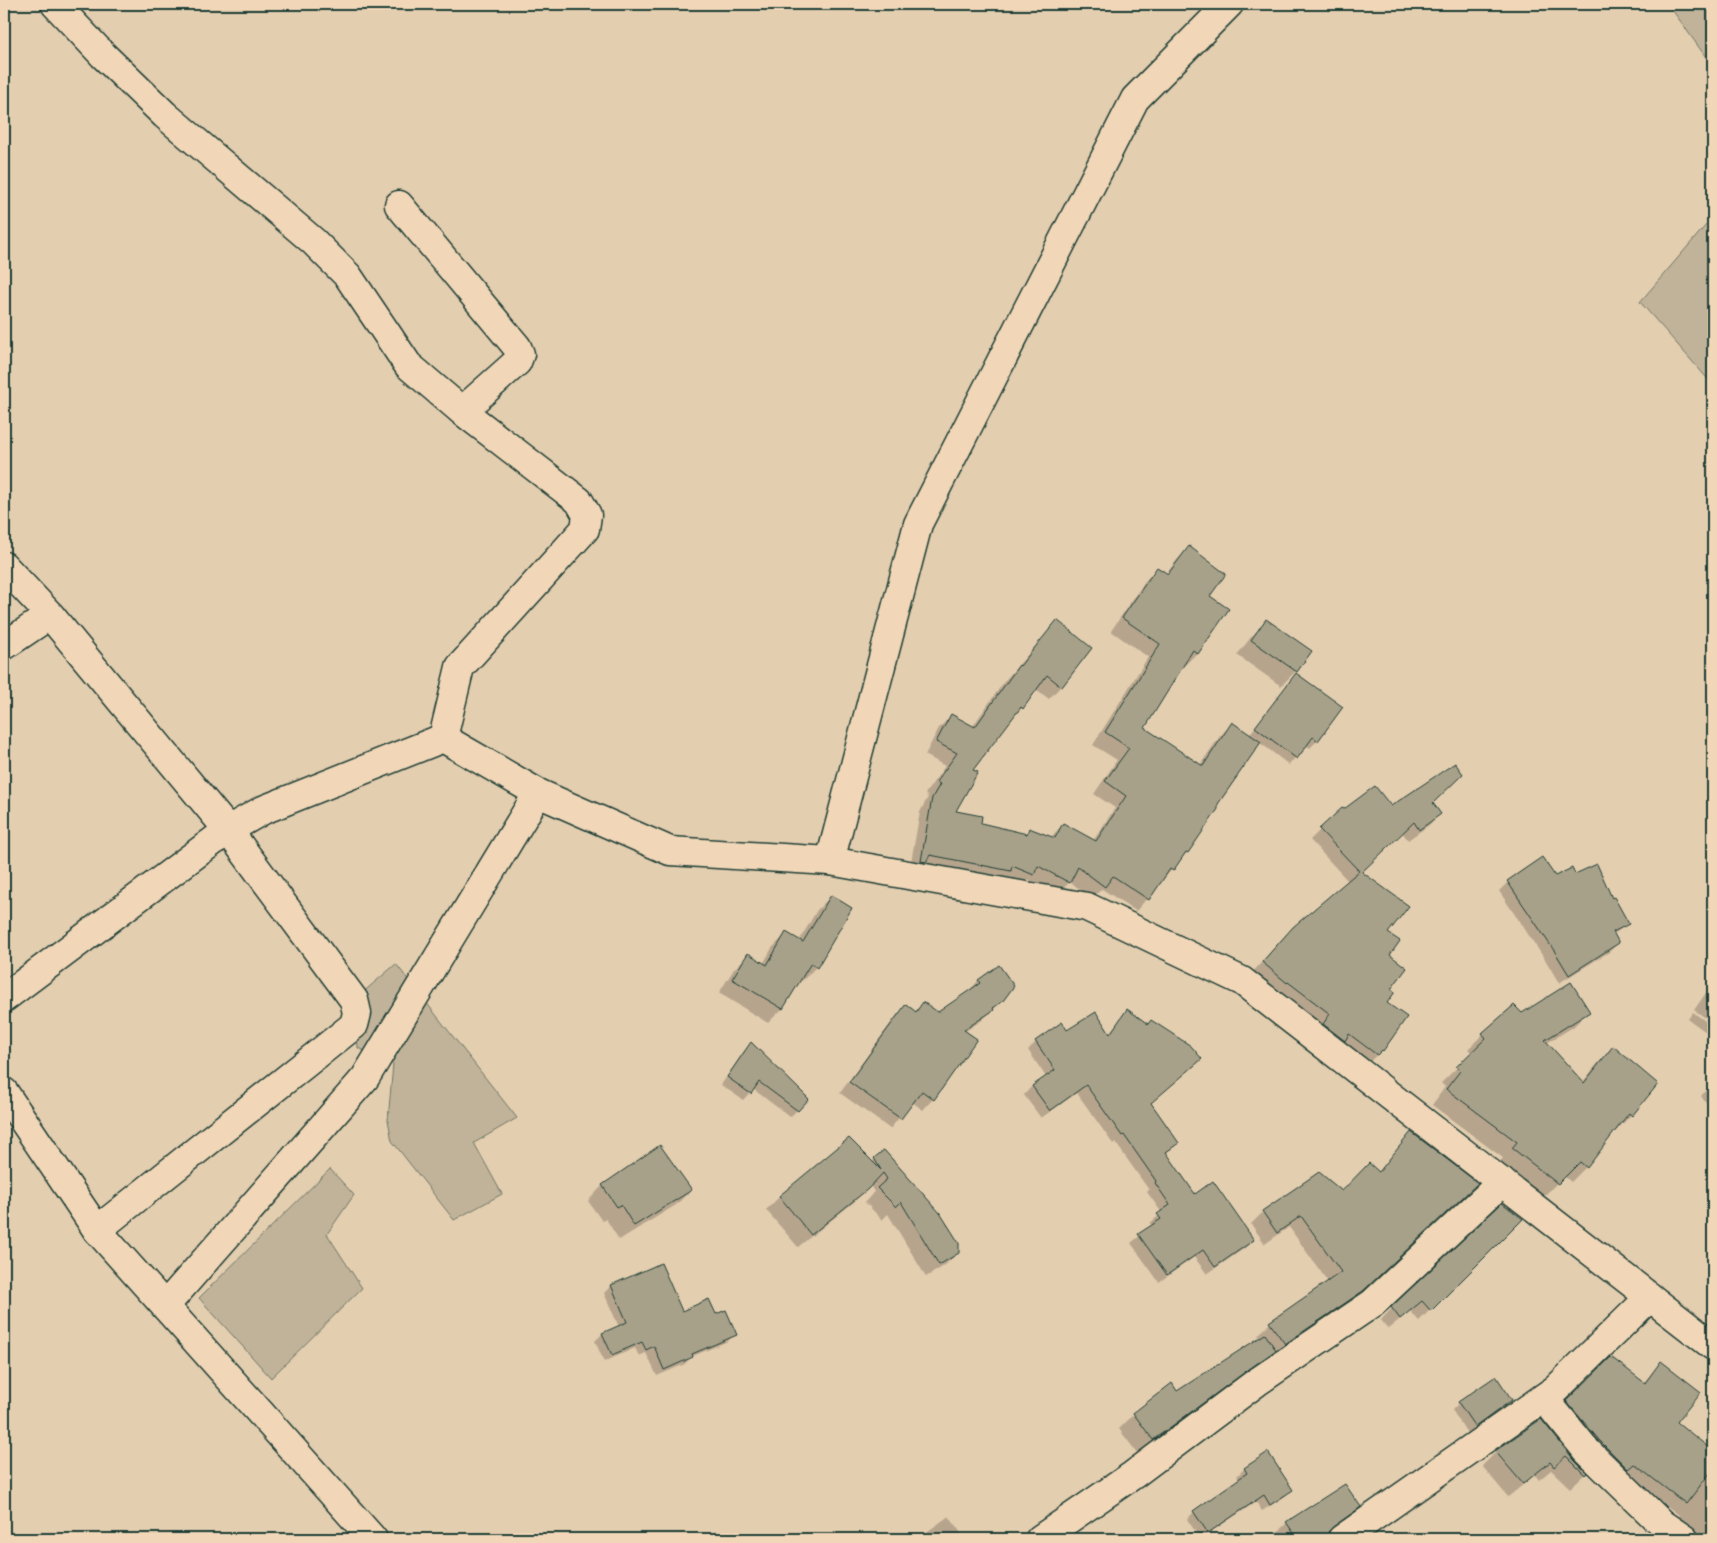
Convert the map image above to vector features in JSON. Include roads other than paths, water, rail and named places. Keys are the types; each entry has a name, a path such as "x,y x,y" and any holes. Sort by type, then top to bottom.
{"street":[{"path":"55,4 165,116 313,241 348,276 408,365 462,411 579,501 587,515 585,529 460,666 443,738"},
{"path":"830,862 918,524 1135,99 1229,4"},
{"path":"399,205 518,346 520,354 517,362 462,411"},
{"path":"4,566 50,615 228,830 354,1000 357,1013 354,1025 97,1230"},
{"path":"4,646 50,615"},
{"path":"443,738 538,793 670,851 830,862 1088,907 1242,981 1713,1346"},
{"path":"4,998 228,830 263,810 443,738"},
{"path":"165,1306 365,1078 538,793"},
{"path":"4,1092 97,1230 374,1539"},
{"path":"1040,1539 1133,1475 1257,1382 1373,1303 1502,1182"},
{"path":"1342,1539 1556,1389 1650,1297"},
{"path":"1544,1398 1587,1451 1662,1524 1684,1539"}]}
